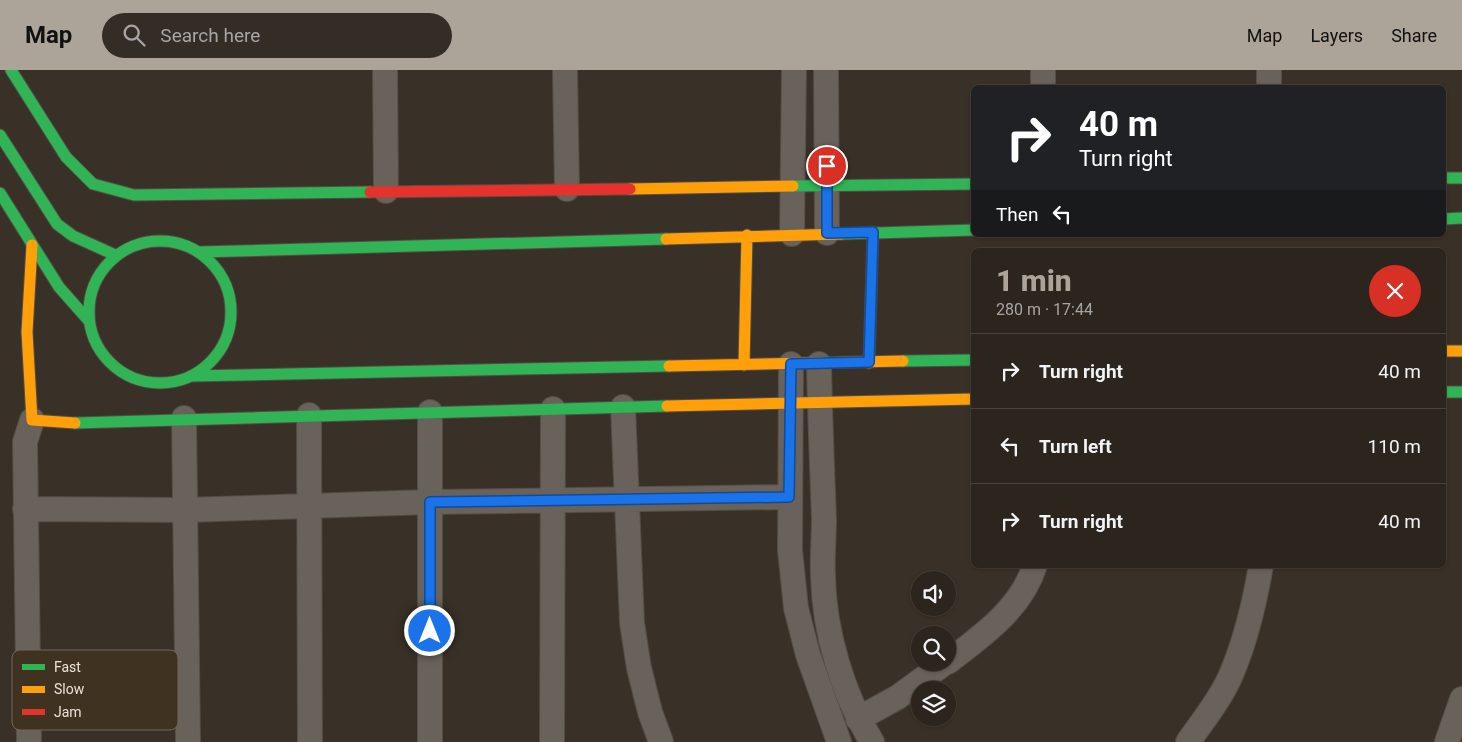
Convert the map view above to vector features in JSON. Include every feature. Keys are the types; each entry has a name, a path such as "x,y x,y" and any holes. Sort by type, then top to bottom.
{"street":[{"path":"11,70 66,157 92,184 134,195 971,184"},
{"path":"385,70 386,192"},
{"path":"565,70 567,189"},
{"path":"792,234 791,186 794,70"},
{"path":"826,70 827,233"},
{"path":"1042,70 1043,85"},
{"path":"1269,70 1269,85"},
{"path":"0,135 57,224 73,236 114,255"},
{"path":"1446,178 1462,178"},
{"path":"0,193 58,287 89,322"},
{"path":"1446,219 1462,218"},
{"path":"199,252 971,230"},
{"path":"869,362 873,232"},
{"path":"744,365 747,235"},
{"path":"191,376 211,361 225,340 231,316 228,291 217,269 199,252 175,242 150,241 128,247 114,255 104,268 91,293 89,322 96,343 108,361 126,375 148,382 170,382 191,376 971,360"},
{"path":"27,650 25,442 32,420 27,332 32,245"},
{"path":"1446,351 1462,351"},
{"path":"791,364 790,550 796,608 808,655 839,742"},
{"path":"819,364 824,524 822,577 829,626 838,664 858,719 872,742"},
{"path":"1446,392 1462,392"},
{"path":"32,420 84,424 184,418 971,399"},
{"path":"623,407 632,623 639,668 650,712 661,742"},
{"path":"552,742 554,409"},
{"path":"430,412 430,742"},
{"path":"309,415 310,742"},
{"path":"184,418 188,742"},
{"path":"25,509 185,510 430,502 789,497"},
{"path":"956,655 986,633 1015,604 1031,578 1034,568"},
{"path":"1188,742 1214,704 1233,671 1252,614 1261,568"},
{"path":"858,719 898,696 934,671"},
{"path":"1447,742 1462,699"}],"traffic: fast":[{"path":"11,70 66,157 93,184 134,195 370,192"},
{"path":"0,135 57,224 73,236 115,255"},
{"path":"1446,178 1462,178"},
{"path":"793,186 971,184"},
{"path":"0,193 59,287 89,321"},
{"path":"1446,219 1462,218"},
{"path":"841,234 971,230"},
{"path":"199,252 666,239"},
{"path":"160,241 187,247 199,253 210,262 219,273 225,285 231,312 225,339 219,351 210,362 199,371 187,377 160,383 133,377 121,371 110,362 101,351 95,339 89,312 95,285 101,273 110,262 121,253 133,247 160,241"},
{"path":"903,361 971,360"},
{"path":"191,376 669,366"},
{"path":"1446,392 1462,392"},
{"path":"75,423 667,406"}],"traffic: slow":[{"path":"630,189 793,186"},
{"path":"666,239 841,234"},
{"path":"744,365 747,235"},
{"path":"32,245 27,332 32,420 75,423"},
{"path":"1446,351 1462,351"},
{"path":"669,366 903,361"},
{"path":"667,406 971,399"}],"traffic: jam":[{"path":"370,192 630,189"},
{"path":"869,363 873,232"}],"route":[{"path":"430,631 430,502 789,497 791,364 869,362 873,232 827,233 827,166"}]}
